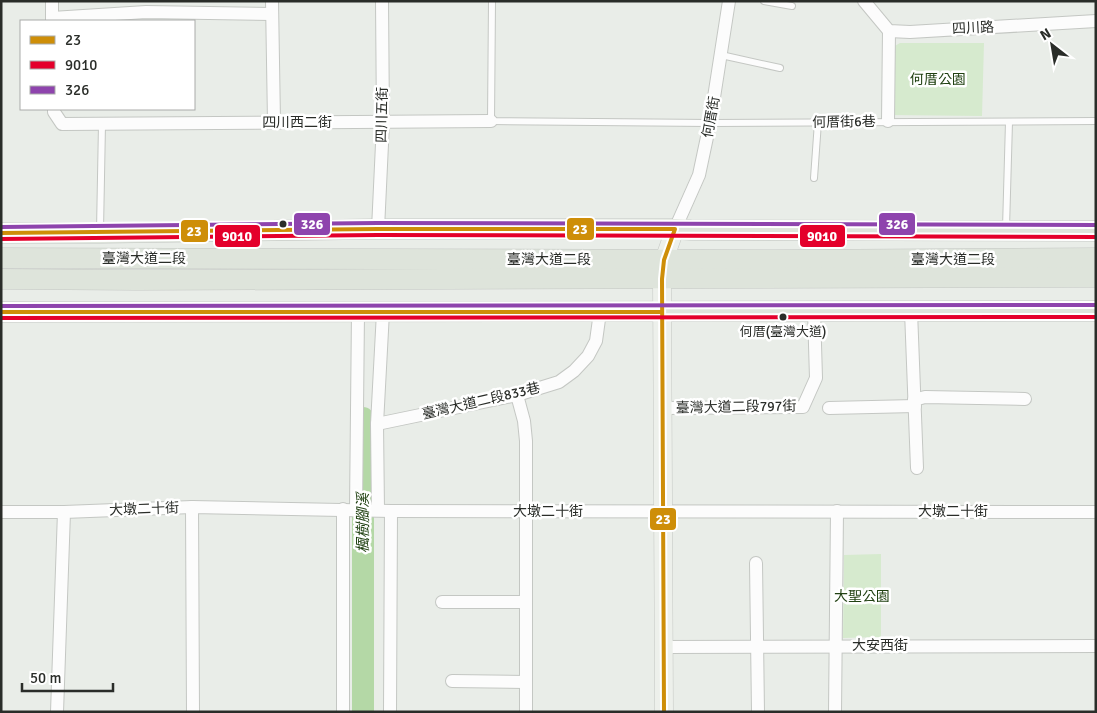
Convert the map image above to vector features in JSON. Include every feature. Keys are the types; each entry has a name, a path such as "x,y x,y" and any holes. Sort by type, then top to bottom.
{"main road":[{"name":"臺灣大道二段","path":"1,233 100,234 378,229 1096,230"},
{"name":"臺灣大道二段","path":"1,258 1096,278"},
{"name":"臺灣大道二段","path":"1,279 136,280 663,270 1096,258"},
{"path":"1,312 1096,311"}],"street":[{"path":"52,1 52,20 146,12 272,8 274,122"},
{"name":"四川五街","path":"378,229 383,122 382,1"},
{"name":"何厝街","path":"675,229 699,176 710,123 729,1"},
{"path":"864,1 889,31"},
{"name":"四川路","path":"889,31 910,32 1096,21"},
{"name":"何厝街6巷","path":"888,121 889,31"},
{"name":"四川西二街","path":"54,110 62,124 491,121"},
{"path":"664,712 662,312 663,270 675,229"},
{"name":"臺灣大道二段797街","path":"663,408 803,407 816,378 814,311"},
{"path":"911,311 917,468"},
{"path":"343,712 349,509 358,312"},
{"path":"378,510 376,424 383,312"},
{"name":"臺灣大道二段833巷","path":"376,424 517,395 559,382 574,371 588,356 596,341 600,312"},
{"path":"517,395 524,421 526,441 526,712"},
{"path":"829,408 914,403 925,397 1025,399"},
{"path":"192,507 194,712"},
{"name":"大墩二十街","path":"1,512 64,512 192,507 391,511 1096,512"},
{"path":"390,712 391,511"},
{"path":"835,712 837,511"},
{"path":"58,712 64,512"},
{"path":"756,563 758,712"},
{"path":"442,602 526,602"},
{"name":"大安西街","path":"664,647 836,645 1096,646"},
{"path":"452,681 526,682"}],"lane":[{"path":"491,121 492,1"},
{"path":"764,1 792,6"},
{"path":"721,55 780,68"},
{"name":"何厝街6巷","path":"491,121 710,123 888,121"},
{"path":"888,121 1096,122"},
{"path":"814,178 818,122"},
{"path":"1006,230 1009,122"},
{"path":"100,234 102,124"}],"green space":[{"name":"何厝公園","path":"900,43 984,43 982,116 891,115 893,47"},
{"name":"大聖公園","path":"881,554 881,637 843,638 844,555"}],"waterway":[{"name":"楓樹腳溪","path":"363,418 363,712"}],"transit line":[{"name":"326","path":"1,227 378,223 1096,225"},
{"name":"23","path":"1,233 378,229 675,229 664,260 662,279 664,712"},
{"name":"9010","path":"1,239 378,235 1096,237"},
{"name":"326","path":"1,306 1096,305"},
{"name":"23","path":"1,312 662,312"},
{"name":"9010","path":"1,318 1096,317"}],"place":[{"name":"何厝(臺灣大道)","path":"783,317"}]}
